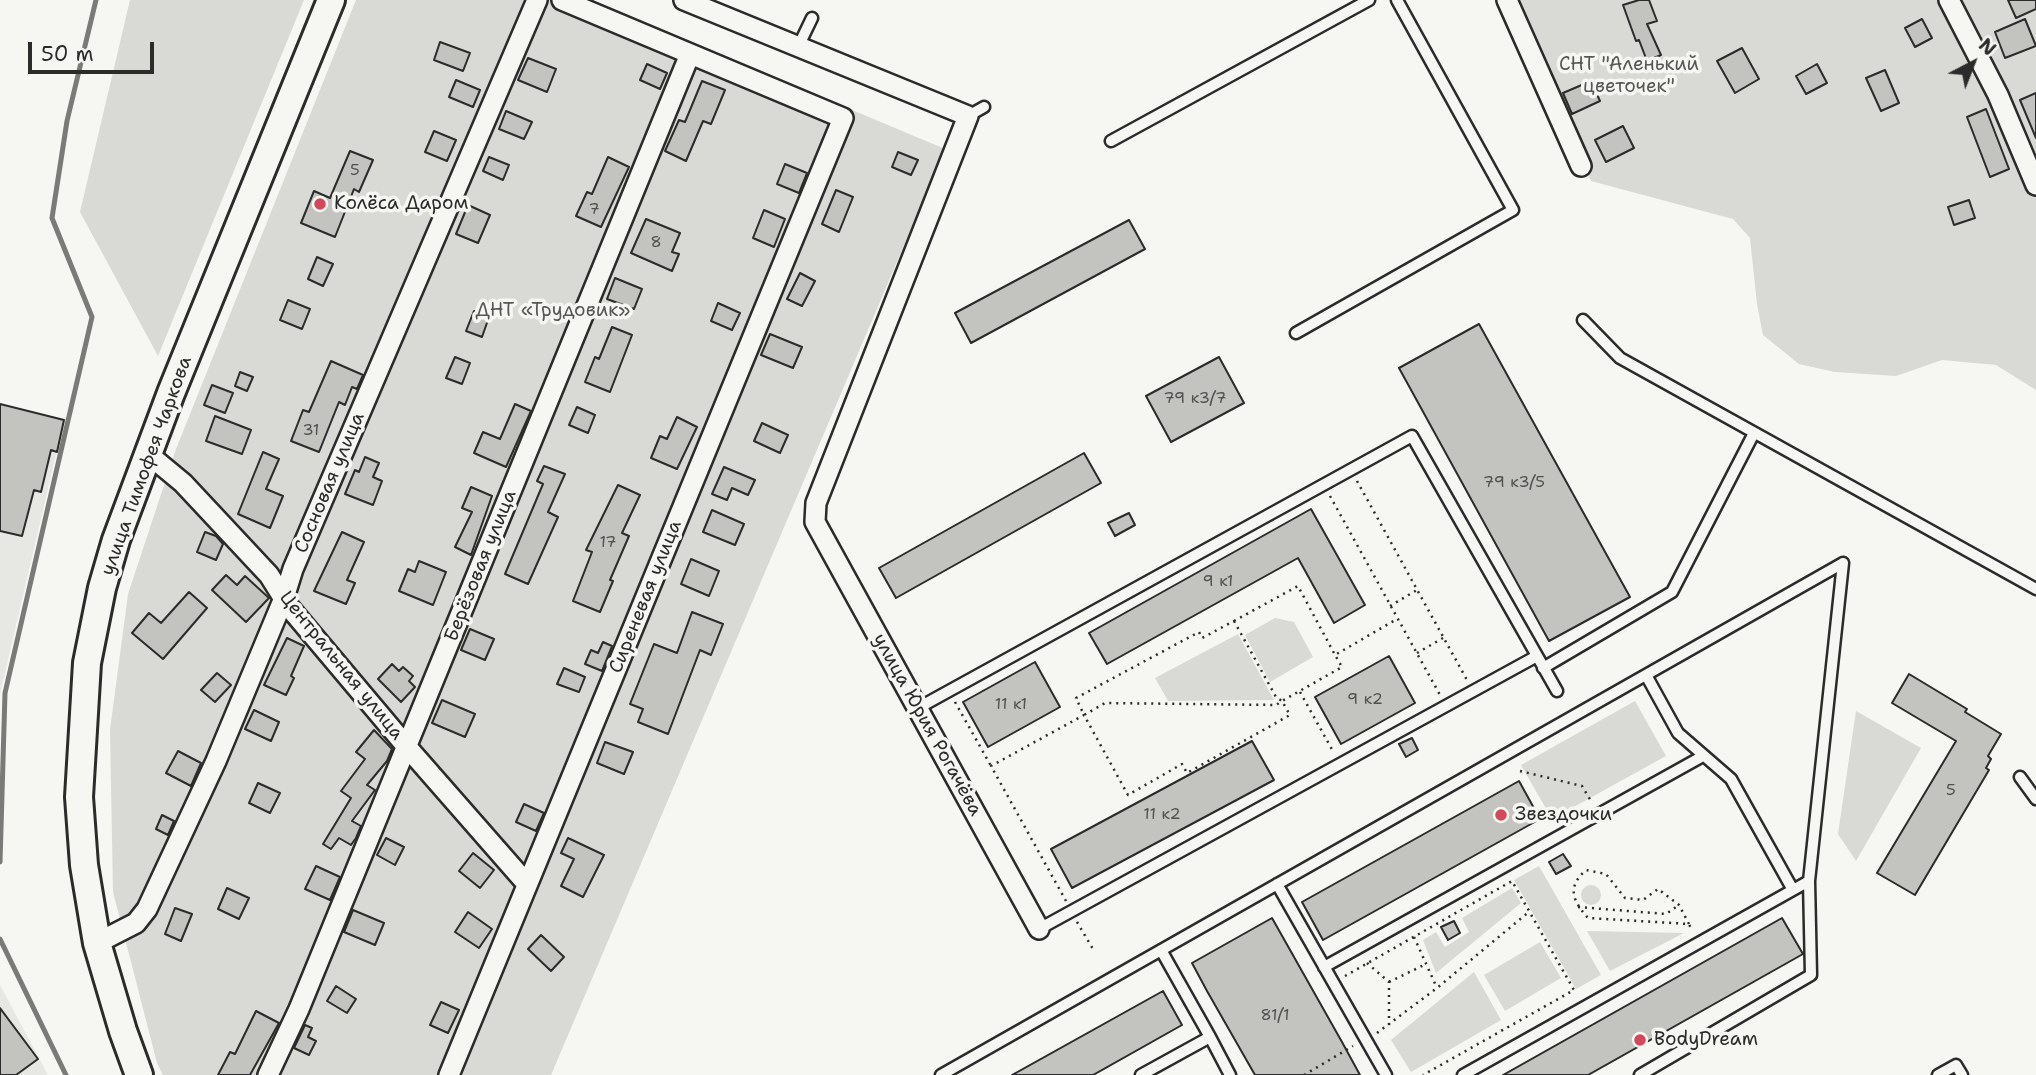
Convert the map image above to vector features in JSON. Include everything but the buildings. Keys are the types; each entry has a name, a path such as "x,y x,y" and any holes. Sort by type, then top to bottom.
{"main road":[{"name":"улица Тимофея Чаркова","path":"139,1075 97,943 84,865 79,797 87,663 102,588 116,540 331,0"}],"street":[{"name":"Сосновая улица","path":"97,943 136,923 147,908 216,761 285,598 293,569 537,0"},
{"path":"562,0 690,54"},
{"path":"684,0 798,47"},
{"path":"1507,0 1581,166"},
{"path":"1949,0 1998,95 2036,185"},
{"name":"улица Юрия Рогачёва","path":"798,47 976,111 816,503 815,522 1039,929"},
{"name":"Сиреневая улица","path":"449,1075 843,118 690,54"},
{"name":"Берёзовая улица","path":"268,1075 299,1009 690,54"},
{"name":"Центральная улица","path":"148,454 183,483 269,575 407,747 527,884"}],"lane":[{"path":"1111,141 1369,0"},
{"path":"1296,333 1513,210 1397,0"},
{"path":"798,47 812,18"},
{"path":"1583,320 1620,358 2036,589"},
{"path":"1543,668 1672,593 1754,433"},
{"path":"918,708 1412,436 1557,691"},
{"path":"941,1075 1843,563 1809,881 1811,975 1640,1075"},
{"path":"1039,929 1537,656"},
{"path":"1646,675 1678,733 1731,779 1793,890"},
{"path":"1324,967 1703,756"},
{"path":"2020,777 2036,799"},
{"path":"1463,1075 1809,881"},
{"path":"1277,884 1386,1075"},
{"path":"1161,950 1230,1075"},
{"path":"1142,1075 1210,1037"},
{"path":"1938,1075 1956,1065 1962,1075"}],"path":[{"path":"1354,477 1473,691"},
{"path":"1328,493 1440,695"},
{"path":"991,766 1084,715 1105,704 1276,705 1282,701 1300,692 1342,667 1298,586 1202,638 1199,632 1076,698 1084,715 1128,795 1182,764 1187,773 1290,715 1282,701 1276,697 1234,621"},
{"path":"1390,606 1417,590"},
{"path":"1335,655 1397,618"},
{"path":"1417,653 1443,638"},
{"path":"1300,692 1334,753"},
{"path":"954,699 1093,949"},
{"path":"1520,771 1582,786 1591,801"},
{"path":"1689,924 1588,918 1578,907 1572,887 1586,870 1606,874 1625,898 1643,900 1658,889 1679,905 1689,924 1698,942"},
{"path":"1342,977 1512,881 1574,990 1423,1075"},
{"path":"1578,907 1666,914 1679,905"},
{"path":"1304,1075 1389,1026 1530,911"},
{"path":"1414,937 1437,988"},
{"path":"1367,963 1389,982 1389,1026"},
{"path":"1389,982 1425,965"}],"shaded area":[{"path":"0,404 64,420 0,694"},
{"path":"0,985 48,1075 0,1075"}],"green space":[{"path":"130,0 304,0 158,356 80,212"},
{"name":"ДНТ «Трудовик»","path":"356,0 590,0 945,149 551,1075 163,1075 157,1063 113,892 110,730 128,594 176,449"},
{"name":"СНТ \"Аленький цветочек\"","path":"1510,0 2036,0 2036,390 1996,365 1942,360 1896,376 1835,372 1799,364 1763,335 1750,238 1733,219 1591,181"},
{"path":"1275,618 1294,622 1313,657 1270,682 1245,635"},
{"path":"1238,634 1274,700 1168,701 1155,678"},
{"path":"1635,701 1666,756 1552,819 1521,765"},
{"path":"1856,711 1921,748 1856,861 1838,834"},
{"path":"1539,866 1601,975 1576,989 1514,880"},
{"path":"1591,885 1598,888 1601,895 1598,902 1591,905 1584,902 1581,895 1584,888"},
{"path":"1512,888 1521,903 1436,973 1423,940 1436,932 1445,947 1469,932 1462,918"},
{"path":"1587,931 1684,933 1610,971"},
{"path":"1540,942 1561,978 1505,1011 1484,975"},
{"path":"1474,972 1501,1020 1411,1072 1391,1040"}],"waterway":[{"path":"0,862 5,693 92,317 52,218 67,121 96,0"},
{"path":"0,939 66,1075"}],"place":[{"name":"Колёса Даром","path":"320,204"},
{"name":"Звездочки","path":"1501,815"},
{"name":"BodyDream","path":"1640,1040"}]}
